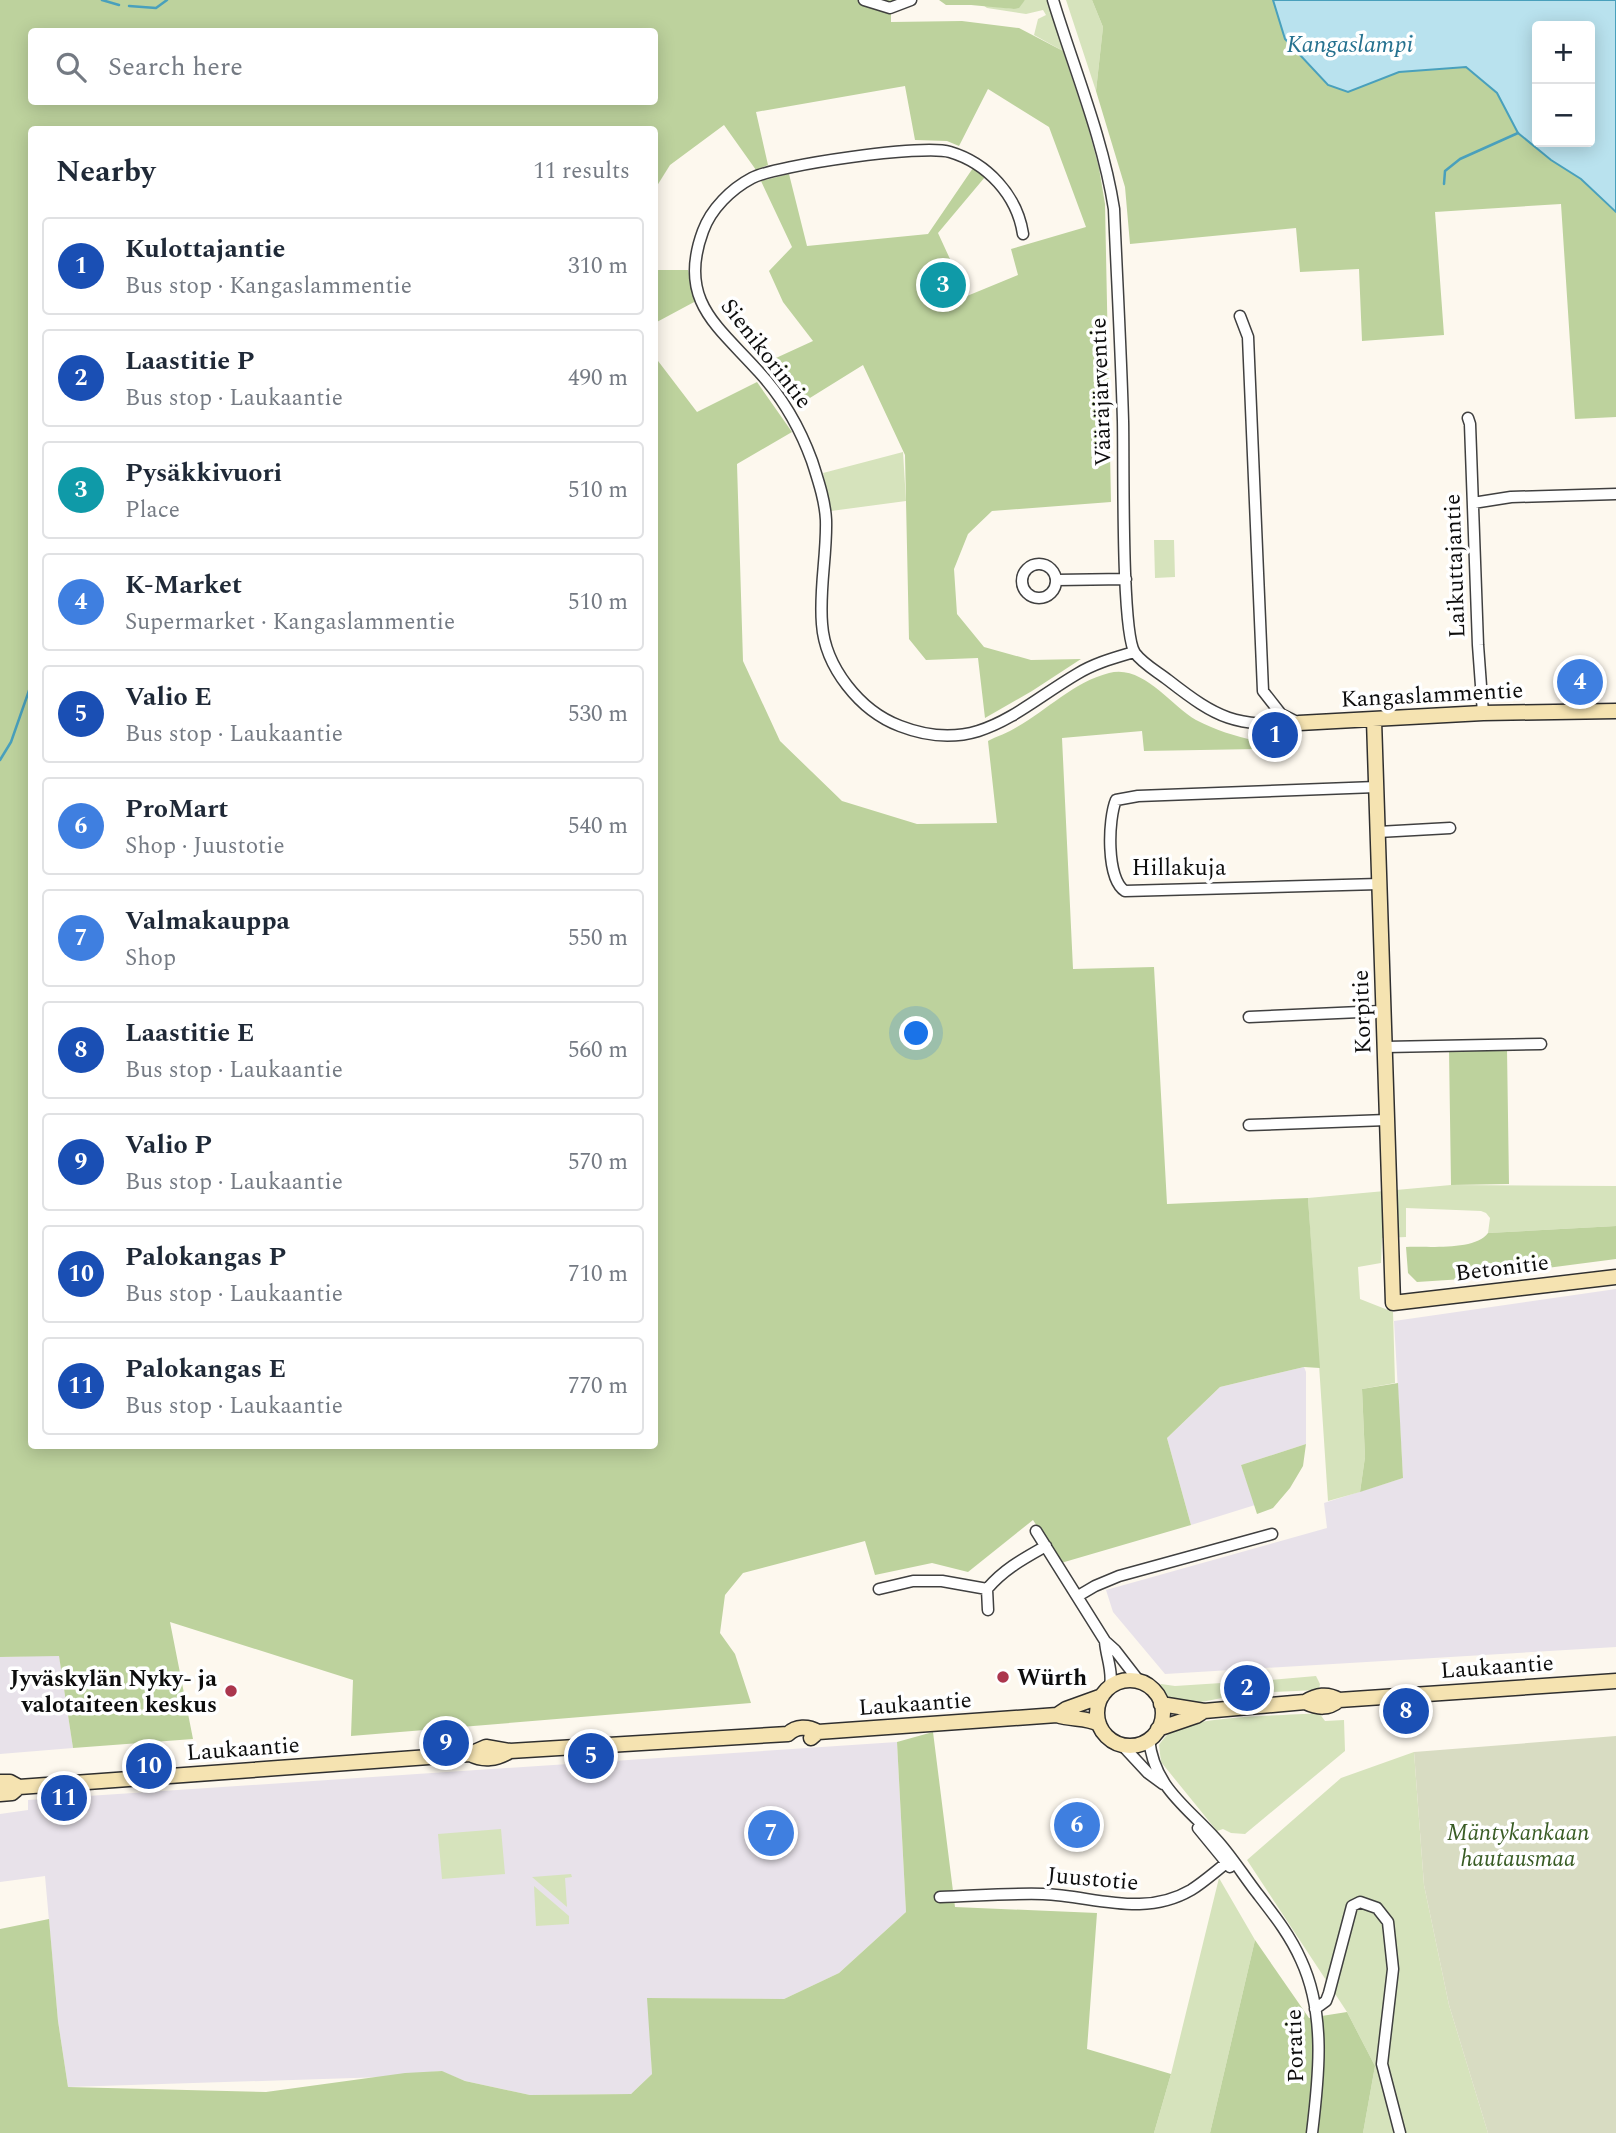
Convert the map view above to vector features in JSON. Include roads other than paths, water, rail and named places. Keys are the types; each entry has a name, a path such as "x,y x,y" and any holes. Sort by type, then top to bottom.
{"main road":[{"name":"Kangaslammentie","path":"1299,723 1483,713 1616,711"},
{"name":"Korpitie","path":"1374,720 1393,1303"},
{"name":"Betonitie","path":"1393,1303 1616,1277"},
{"path":"1124,1681 1139,1681 1153,1689 1163,1713 1154,1734 1141,1744 1122,1745 1112,1741 1099,1724 1098,1705 1106,1691 1124,1681"},
{"name":"Laukaantie","path":"1161,1704 1204,1711 1305,1702 1315,1696 1331,1696 1339,1700 1616,1681"},
{"name":"Laukaantie","path":"1057,1715 1106,1691"},
{"name":"Laukaantie","path":"1154,1734 1204,1711"},
{"name":"Laukaantie","path":"0,1782 10,1782 19,1787 470,1754 486,1747 510,1751 788,1734 794,1728 811,1728 818,1732 1057,1715 1068,1719 1090,1719 1099,1724"},
{"name":"Laukaantie","path":"0,1794 12,1793 19,1787"}],"street":[{"path":"864,0 890,8 911,0"},
{"name":"Vääräjärventie","path":"1053,0 1098,141 1114,209 1123,418 1126,579 1129,639 1134,652"},
{"name":"Sienikorintie","path":"1023,234 1017,211 1005,191 978,165 946,150 905,151 783,168 752,178 731,192 716,208 704,228 695,258 696,280 699,297 707,314 721,333 760,373 786,407 810,457 819,483 826,519 822,627 839,674 863,702 888,720 920,732 948,736 971,734 995,726 1020,713 1076,674 1099,662 1134,652"},
{"path":"1240,316 1248,337 1263,691 1281,714 1299,723"},
{"name":"Laikuttajantie","path":"1468,418 1471,425 1478,645 1483,713"},
{"path":"1473,503 1511,497 1616,494"},
{"path":"1056,580 1126,579"},
{"name":"Kangaslammentie","path":"1134,652 1198,703 1221,716 1250,724 1299,723"},
{"name":"Hillakuja","path":"1376,787 1138,796 1116,800 1111,812 1112,865 1119,887 1125,891 1379,884"},
{"path":"1378,832 1450,828"},
{"path":"1249,1017 1384,1011"},
{"path":"1385,1047 1541,1044"},
{"path":"1248,1125 1387,1120"},
{"path":"1036,1531 1105,1642 1115,1650 1139,1681"},
{"path":"1077,1596 1119,1576 1272,1534"},
{"path":"988,1610 987,1589 1011,1566 1045,1546"},
{"path":"879,1589 923,1581 942,1581 987,1589"},
{"path":"1105,1642 1105,1653 1111,1668 1106,1691"},
{"name":"Poratie","path":"1154,1734 1152,1756 1165,1786"},
{"name":"Poratie","path":"1122,1745 1148,1773 1165,1786 1227,1862 1255,1890"},
{"name":"Poratie","path":"1188,1813 1215,1837 1282,1926 1302,1961 1318,2026 1317,2088 1312,2133"},
{"name":"Juustotie","path":"940,1897 1041,1894 1126,1906 1149,1904 1192,1889 1227,1862"},
{"path":"1315,2009 1325,2001 1329,1993 1352,1906 1360,1902 1377,1908 1388,1922 1393,1969 1382,2064 1400,2133"}],"water":[{"name":"Kangaslampi","path":"1273,0 1616,0 1616,212 1581,179 1535,147 1595,147 1595,21 1532,21 1532,144 1518,133 1497,93 1466,67 1399,72 1348,92 1328,85 1285,39"}],"waterway":[{"path":"102,0 119,5"},
{"path":"129,6 156,8 167,0"},
{"path":"1444,184 1445,171 1460,159 1518,133"},
{"path":"0,760 11,742 28,693"}],"place":[{"name":"Pysäkkivuori","path":"943,285"},
{"name":"K-Market","path":"1580,682"},
{"name":"Kulottajantie","path":"1275,735"},
{"name":"Würth","path":"1003,1677"},
{"name":"Laastitie P","path":"1247,1688"},
{"name":"Jyväskylän Nyky- ja valotaiteen keskus","path":"231,1691"},
{"name":"Laastitie E","path":"1406,1711"},
{"name":"Valio P","path":"446,1743"},
{"name":"Valio E","path":"591,1756"},
{"name":"Palokangas P","path":"149,1766"},
{"name":"Palokangas E","path":"64,1798"},
{"name":"ProMart","path":"1077,1825"},
{"name":"Valmakauppa","path":"771,1833"}],"park label":[{"name":"Mäntykankaan hautausmaa","path":"1518,1845"}]}
